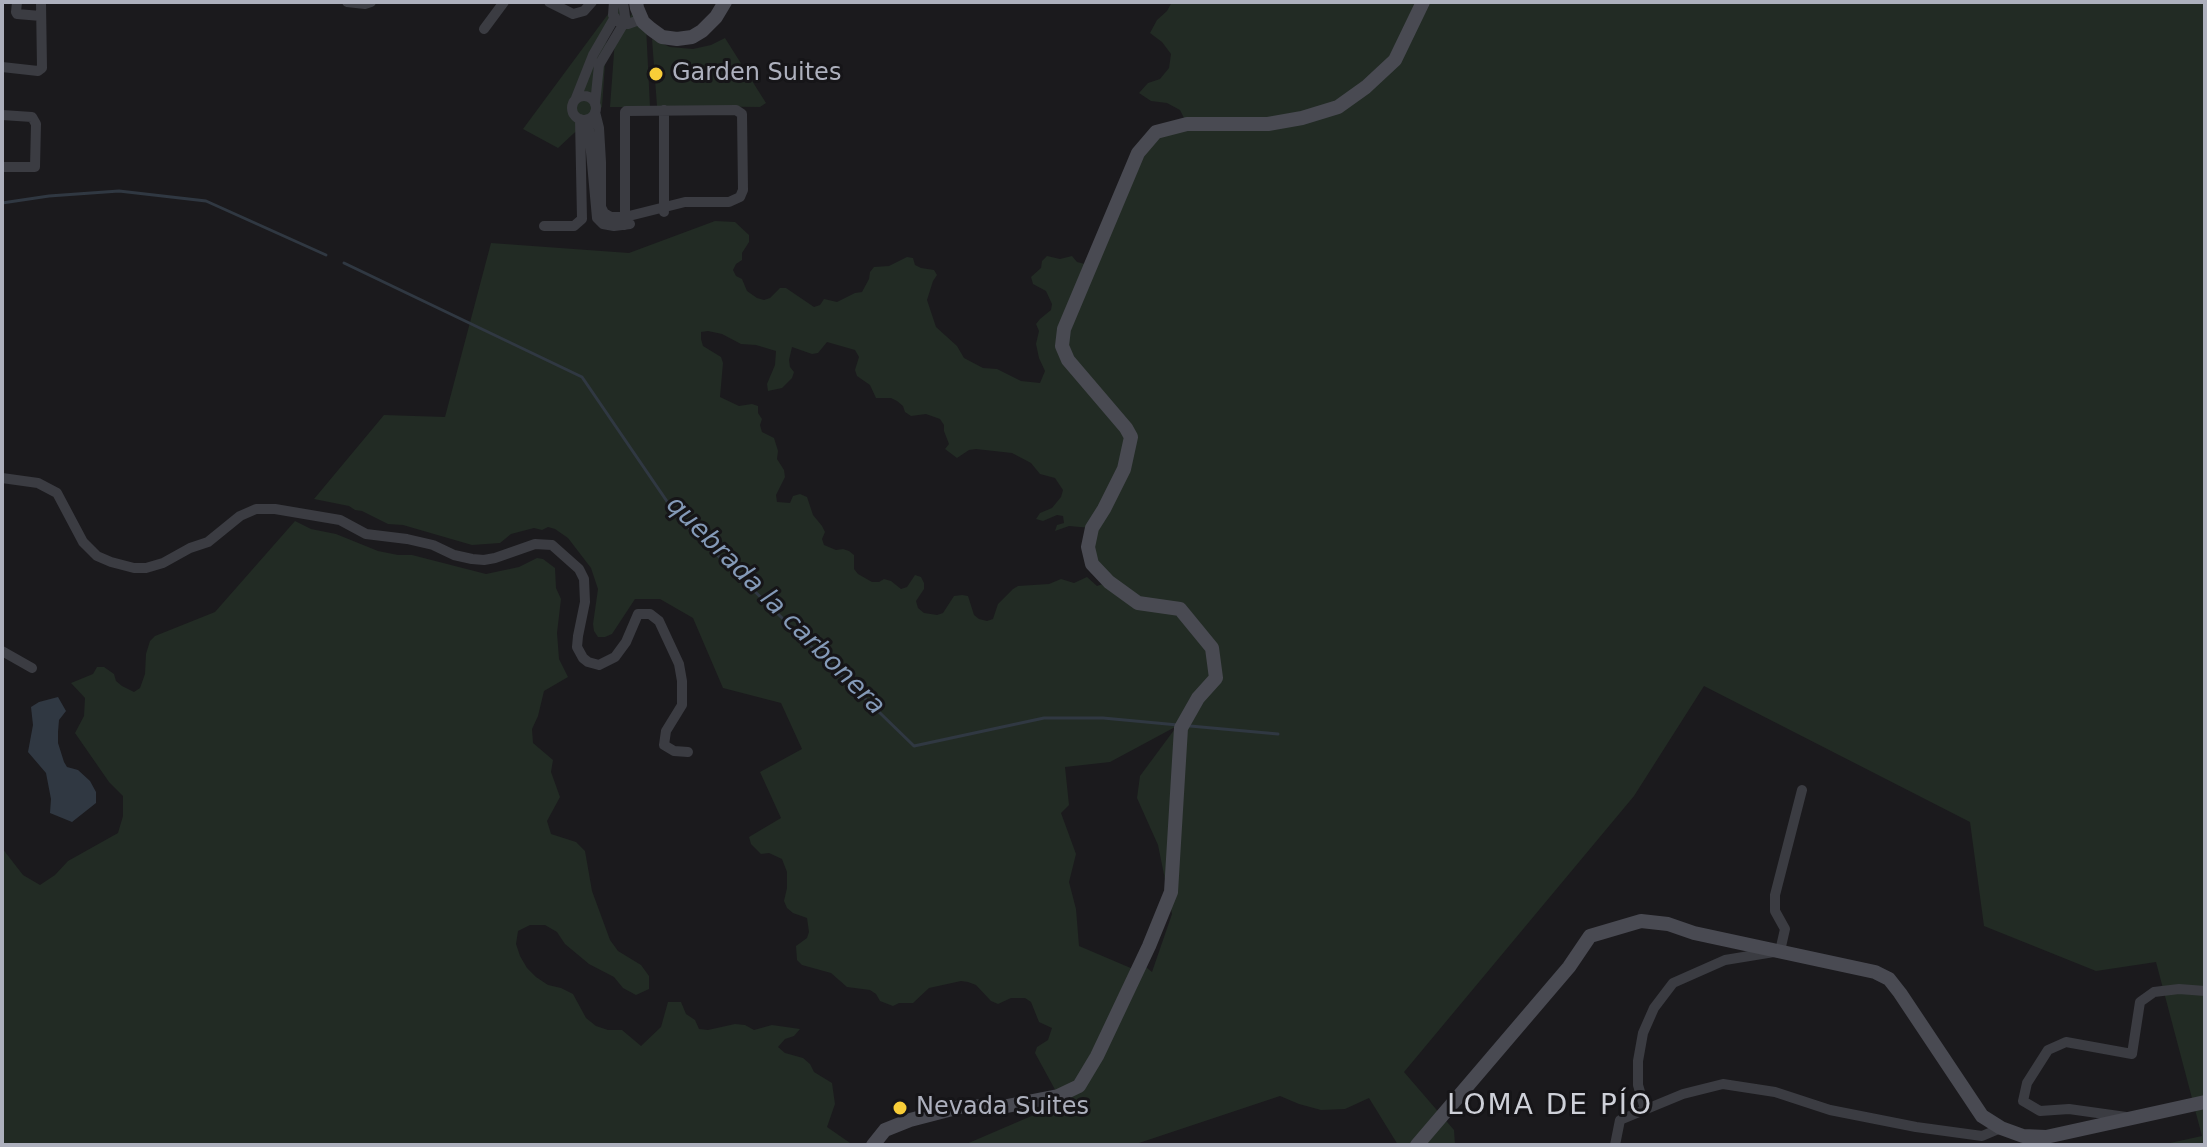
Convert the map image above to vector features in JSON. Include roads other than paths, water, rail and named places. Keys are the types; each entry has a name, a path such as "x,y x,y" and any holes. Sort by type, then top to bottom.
{"street":[{"path":"17,2 17,14 41,16"},
{"path":"2,67 41,70 41,2"},
{"path":"350,2 371,2"},
{"path":"484,29 504,2"},
{"path":"549,2 569,14 577,14 592,2"},
{"path":"614,2 622,21"},
{"path":"544,226 574,226 582,219 590,114 599,65 622,21 623,2"},
{"path":"636,2 642,19 662,37 677,39 692,37 710,24 725,2"},
{"path":"873,1145 885,1130 910,1120 964,1106 1002,1107 1058,1096 1079,1086 1097,1056 1171,892 1181,728 1198,698 1216,678 1212,648 1180,609 1138,603 1109,582 1092,564 1088,547 1092,528 1124,469 1131,437 1068,360 1062,346 1064,329 1138,153 1156,132 1187,124 1268,124 1338,107 1395,60 1423,2"},
{"path":"590,114 572,112 572,104 593,55 622,21 642,19"},
{"path":"576,98 588,96 590,114 599,128 597,218 603,224 614,226 664,211 687,208 692,203 729,202 740,197 743,190 742,114 736,110 627,109 625,221"},
{"path":"664,110 664,211"},
{"path":"2,115 32,117 36,124 35,167 2,167"},
{"path":"2,478 38,483 57,493 83,542 97,556 134,568 163,563 208,542 240,516 256,509 275,509 340,520 366,534 433,545 472,559 495,558 535,544 552,545 579,569 584,579 585,602 577,647 588,662 599,665 615,657 626,642 638,614 650,614 659,621 679,664 682,681 682,705 666,731 664,745 674,751 688,752"},
{"path":"2,651 32,668"},
{"path":"1780,951 1785,929 1775,911 1775,895 1802,790"},
{"path":"1417,1145 1569,967 1590,936 1641,921 1668,924 1694,933 1875,972 1889,979 1982,1116 2001,1128 2023,1136 2046,1137 2205,1102"},
{"path":"1645,1109 1638,1085 1643,1033 1654,1008 1673,983 1725,960 1780,951"},
{"path":"2132,1118 2069,1109 2040,1111 2023,1101 2027,1083 2048,1050 2066,1042 2132,1054 2140,1002 2154,992 2179,989 2205,991"},
{"path":"1615,1145 1620,1120 1683,1094 1723,1084 1775,1092 1830,1110 1916,1127 1982,1136 2001,1128"}],"waterway":[{"name":"quebrada la carbonera","path":"2,203 119,191 206,201 326,255"},
{"name":"quebrada la carbonera","path":"344,263 582,377 677,516 914,746 1044,718 1103,718 1178,725"},
{"name":"quebrada la carbonera","path":"1190,726 1278,734"}],"place":[{"name":"Garden Suites","path":"656,74"},
{"name":"Nevada Suites","path":"900,1108"}],"district":[{"name":"LOMA DE PÍO","path":"1550,1107"}]}
